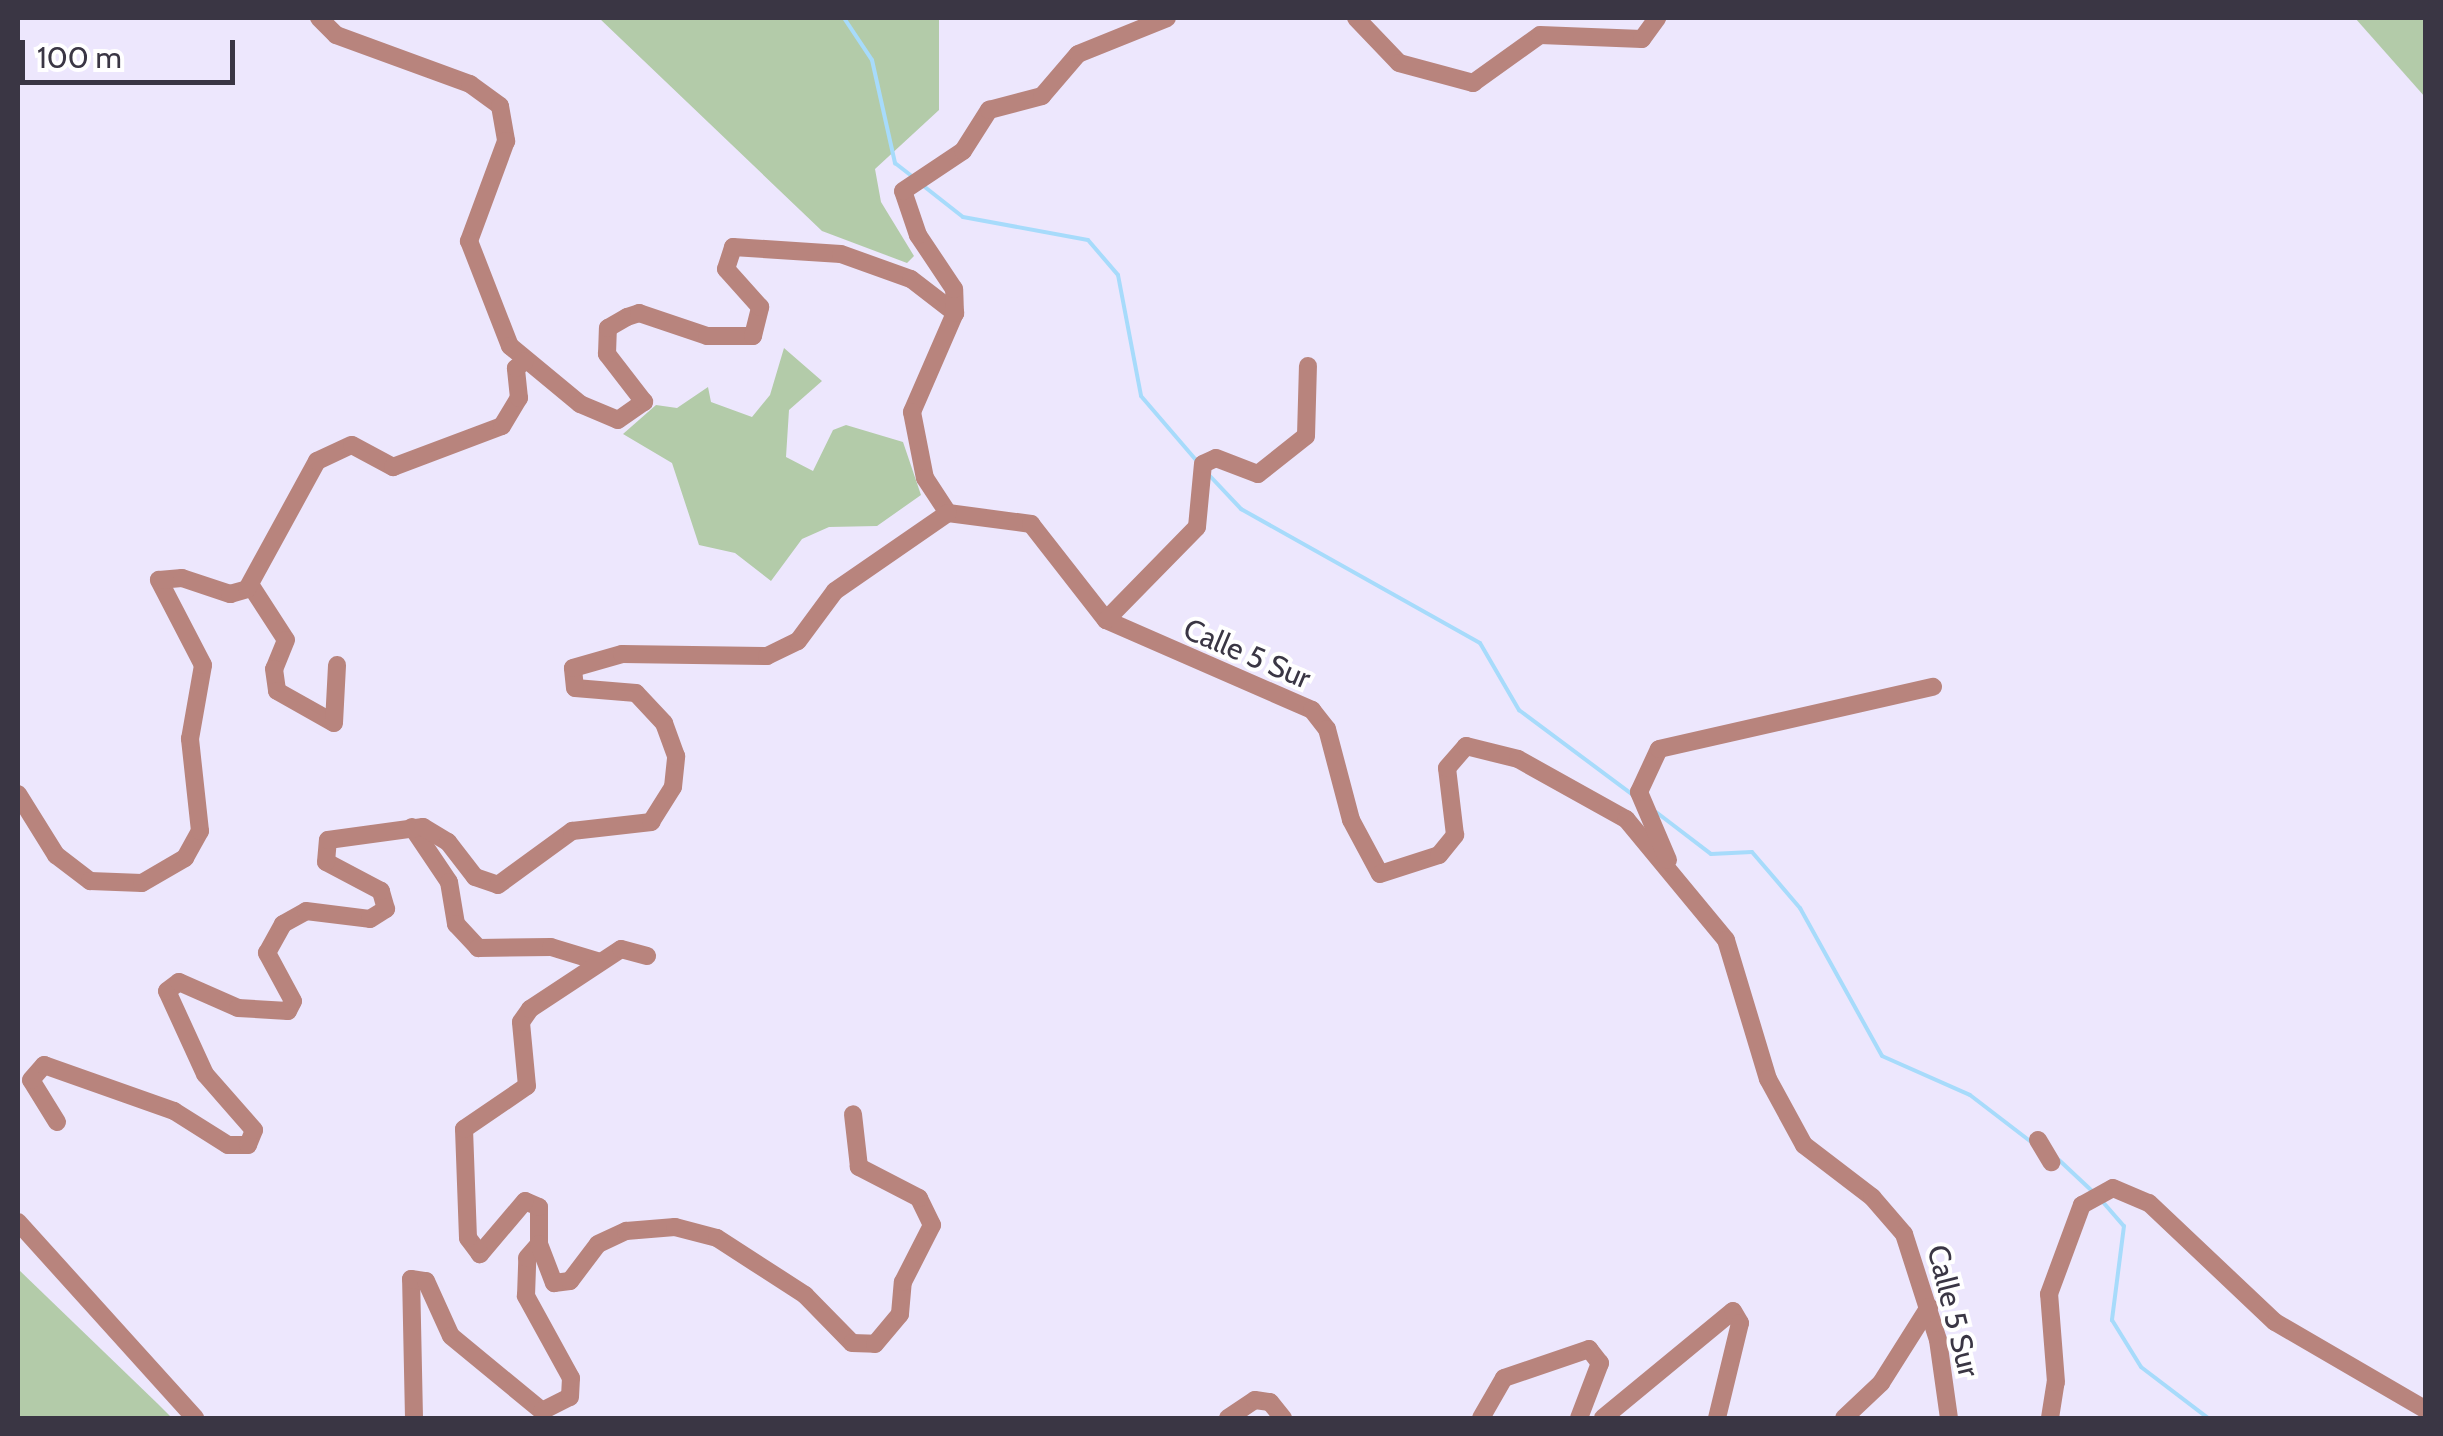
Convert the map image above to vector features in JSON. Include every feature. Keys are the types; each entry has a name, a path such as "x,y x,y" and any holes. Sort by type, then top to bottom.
{"street":[{"path":"319,18 336,35 470,84 500,106 506,140 469,241 497,319 525,361 580,404 618,420 644,402 607,354 608,328 639,313 707,336 753,336 760,307 724,258 745,244 841,254 911,279 955,314"},
{"path":"1167,18 1078,54 1042,96 990,110 963,151 913,179 908,212 954,289 955,314 912,412 925,478 948,513 1044,533 1106,620 1197,527 1200,467 1216,458 1258,474 1295,446 1312,419 1308,366"},
{"path":"1356,18 1398,62 1472,83 1540,35 1642,39 1657,18"},
{"path":"18,794 56,855 90,881 142,883 185,858 200,832 190,738 203,665 158,584 166,575 230,594 251,586 317,462 352,446 393,468 502,426 519,398 516,368 525,361"},
{"path":"58,1122 31,1080 44,1066 174,1112 228,1145 248,1145 254,1130 205,1074 168,988 178,982 238,1008 288,1011 293,1001 268,953 283,924 306,911 370,919 386,909 381,891 332,868 325,844 339,835 412,827 448,842 475,877 498,885 572,831 651,822 673,787 676,756 664,723 636,692 580,691 570,681 573,668 622,654 768,656 798,641 844,584 948,513"},
{"path":"251,586 286,640 274,669 278,691 334,723 337,665"},
{"name":"Calle 5 Sur","path":"1106,620 1312,710 1328,729 1351,820 1380,874 1440,855 1455,835 1447,768 1466,746 1518,759 1607,807 1673,869 1726,940 1786,1116 1815,1161 1891,1216 1917,1260 1949,1418"},
{"path":"1673,869 1639,792 1648,761 1671,742 1934,688"},
{"path":"412,827 449,882 456,924 478,948 551,948 600,962"},
{"path":"647,956 636,947 600,962 530,1009 521,1022 527,1086 464,1129 468,1238 480,1254 525,1201 539,1207 539,1244 554,1283 570,1281 598,1244 626,1230 675,1227 717,1238 804,1295 852,1343 874,1344 900,1314 903,1282 932,1225 919,1198 859,1168 853,1114"},
{"path":"2038,1140 2051,1162"},
{"path":"2050,1418 2056,1382 2049,1294 2076,1215 2095,1192 2137,1193 2275,1322 2426,1410"},
{"path":"18,1222 195,1418"},
{"path":"414,1418 412,1279 426,1281 451,1336 542,1411 570,1397 571,1378 526,1296 526,1258 539,1244"},
{"path":"1844,1418 1880,1383 1929,1307"},
{"path":"1603,1418 1734,1311 1740,1323 1717,1418"},
{"path":"1480,1418 1504,1378 1590,1349 1600,1363 1579,1418"},
{"path":"1228,1418 1255,1400 1270,1402 1283,1418"}],"green space":[{"path":"599,18 939,18 939,110 875,169 881,202 914,256 907,263 822,231"},
{"path":"2355,18 2425,18 2425,97"},
{"path":"784,348 822,381 789,410 786,457 813,471 833,430 846,425 903,442 921,495 877,526 829,527 802,539 771,581 735,553 699,545 672,463 623,434 656,405 677,408 708,387 711,402 752,417 770,395"},
{"path":"18,1269 158,1404 172,1418 18,1418"}],"waterway":[{"path":"844,18 872,60 895,163 914,178"},
{"path":"921,184 963,217 1088,240 1118,275 1141,396 1196,460"},
{"path":"1209,475 1241,509 1480,643 1519,710 1633,795"},
{"path":"1656,812 1711,854 1752,852 1800,908 1882,1056 1970,1095 2030,1141"},
{"path":"2059,1160 2092,1191"},
{"path":"2102,1201 2124,1226 2112,1320 2141,1367 2208,1418"}]}
